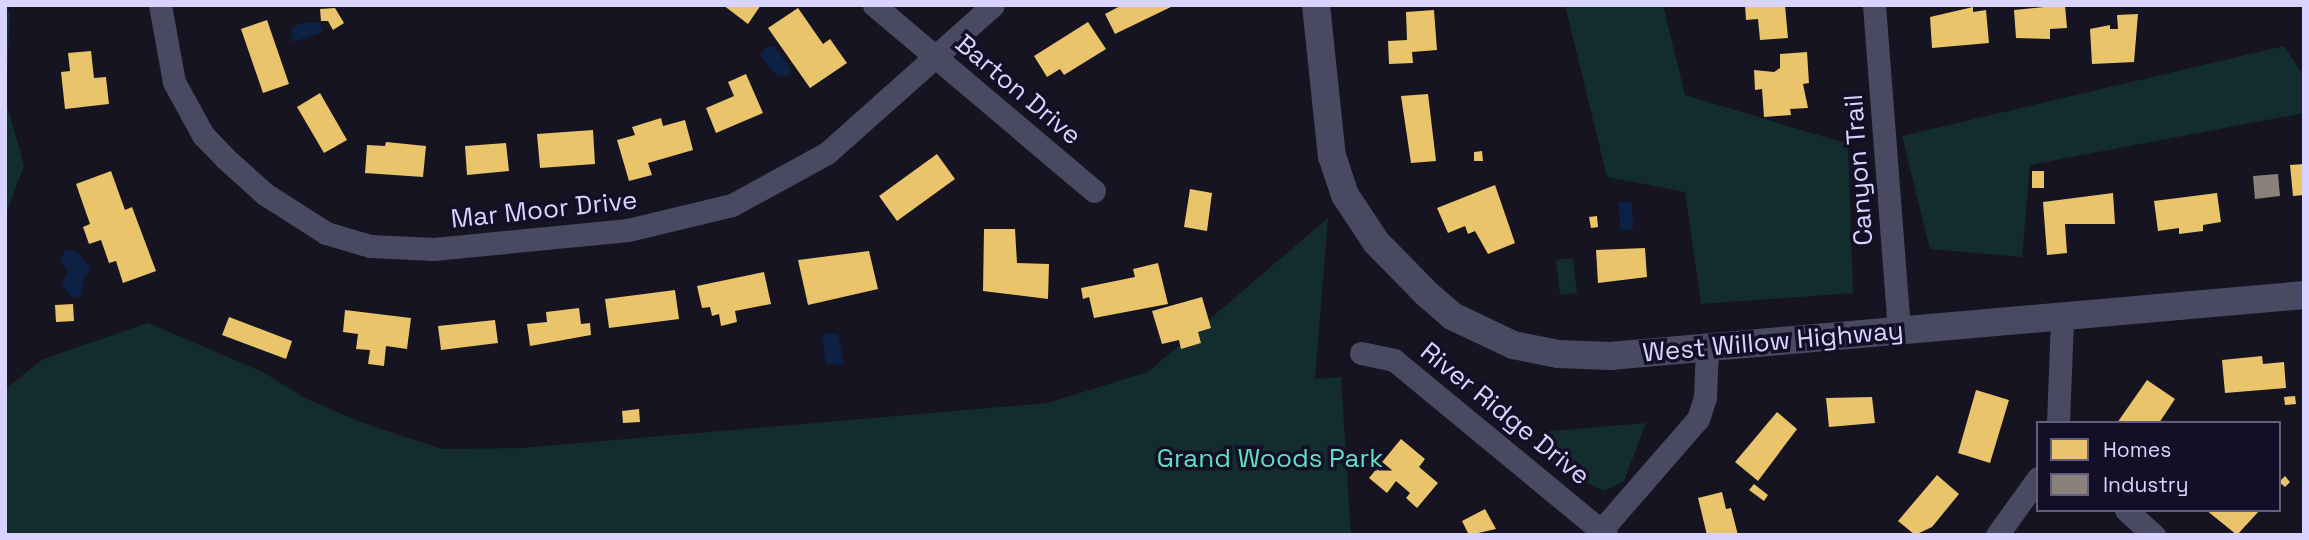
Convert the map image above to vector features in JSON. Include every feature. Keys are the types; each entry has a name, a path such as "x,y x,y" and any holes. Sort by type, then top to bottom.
{"street":[{"name":"Mar Moor Drive","path":"160,5 174,82 203,135 265,194 326,233 370,246 434,249 628,230 732,205 827,153 993,5"},
{"name":"Barton Drive","path":"874,5 1094,191"},
{"name":"West Willow Highway","path":"1316,5 1332,156 1345,195 1376,242 1452,316 1483,333 1558,354 1609,356 2304,295"},
{"name":"Canyon Trail","path":"1874,5 1899,331"},
{"path":"2058,421 2063,381 2062,317"},
{"path":"1601,533 1698,419 1705,397 1707,348"},
{"name":"River Ridge Drive","path":"1361,353 1394,360 1601,533"},
{"path":"1997,535 2036,481"},
{"path":"2128,512 2154,535"}],"green space":[{"path":"5,5 10,13 6,101 24,166 5,217"},
{"path":"1565,5 1663,5 1685,95 1848,144 1853,293 1701,304 1685,192 1607,177"},
{"path":"2284,46 2304,76 2304,113 2030,165 2022,257 1930,249 1902,136"},
{"name":"Grand Woods Park","path":"1328,218 1315,379 1341,377 1351,535 5,535 5,389 43,359 148,323 263,372 303,397 360,422 442,449 521,448 1047,403 1148,372"},
{"path":"1573,258 1577,293 1560,295 1556,260"},
{"path":"1646,423 1624,481 1604,491 1548,463 1540,432"}],"water":[{"path":"305,22 320,23 323,32 292,42 291,28"},
{"path":"767,46 775,47 790,68 790,75 779,77 760,56"},
{"path":"1619,202 1632,202 1633,229 1620,230"},
{"path":"65,250 76,251 91,269 84,278 81,296 72,298 61,284 68,272 60,261"},
{"path":"825,333 838,334 844,365 826,364 822,338"}],"building: Homes":[{"path":"723,5 761,5 748,24"},
{"path":"1122,5 1175,5 1115,34 1105,14"},
{"path":"1745,5 1785,5 1788,38 1760,40 1758,19 1746,20"},
{"path":"2065,5 2067,28 2050,29 2050,39 2016,38 2014,10"},
{"path":"1973,7 1973,12 1986,10 1989,43 1932,48 1930,17"},
{"path":"335,8 344,23 333,30 328,21 321,21 320,9"},
{"path":"798,8 823,44 830,39 847,63 810,88 768,28"},
{"path":"1434,10 1437,50 1412,52 1413,63 1389,64 1388,41 1407,40 1406,12"},
{"path":"2138,14 2134,62 2092,64 2090,29 2110,25 2110,29 2118,29 2117,15"},
{"path":"267,20 289,84 263,93 241,29"},
{"path":"1088,22 1106,49 1064,75 1060,69 1047,77 1034,56"},
{"path":"91,51 94,78 106,77 109,104 65,109 61,72 70,71 68,53"},
{"path":"1807,52 1809,83 1803,84 1808,108 1790,109 1791,115 1764,117 1762,89 1755,90 1754,70 1774,72 1780,68 1780,54"},
{"path":"746,74 763,113 716,133 706,108 734,96 728,82"},
{"path":"320,93 347,140 324,153 297,107"},
{"path":"1428,94 1436,161 1411,163 1401,96"},
{"path":"661,118 663,126 685,120 693,150 648,163 652,175 629,181 617,140 635,135 632,127"},
{"path":"593,130 595,164 540,168 537,134"},
{"path":"386,142 426,146 423,177 365,173 367,145 385,146"},
{"path":"506,143 509,171 467,175 465,146"},
{"path":"1482,151 1483,161 1474,161 1474,152"},
{"path":"937,154 955,179 897,221 879,196"},
{"path":"2304,164 2304,195 2293,196 2290,165"},
{"path":"111,171 125,210 132,207 156,271 123,283 116,261 109,263 101,240 89,244 83,227 90,224 76,184"},
{"path":"2032,171 2044,171 2044,188 2032,188"},
{"path":"1495,185 1515,243 1488,254 1475,231 1468,234 1465,226 1448,233 1437,208"},
{"path":"1190,189 1212,193 1207,231 1184,227"},
{"path":"2113,193 2115,224 2065,224 2067,253 2047,255 2043,202"},
{"path":"2217,193 2221,222 2203,225 2203,231 2179,234 2179,228 2158,231 2154,201"},
{"path":"1597,216 1598,227 1591,228 1589,217"},
{"path":"984,229 1015,229 1017,263 1049,264 1048,299 983,291"},
{"path":"1645,248 1647,277 1598,283 1596,250"},
{"path":"869,251 878,289 808,305 798,260"},
{"path":"1158,263 1168,304 1094,318 1089,297 1083,299 1081,288 1135,277 1133,269"},
{"path":"764,272 771,304 735,311 737,322 721,326 719,314 712,316 710,307 702,308 697,286"},
{"path":"675,290 679,319 609,328 605,299"},
{"path":"1202,297 1211,328 1198,332 1201,343 1181,349 1179,340 1162,344 1152,311"},
{"path":"73,304 74,321 56,322 55,305"},
{"path":"579,308 581,324 590,323 591,335 530,346 527,324 547,322 546,312"},
{"path":"345,310 411,318 407,349 386,346 384,366 368,364 370,350 356,349 358,334 343,332"},
{"path":"229,317 292,341 286,359 222,335"},
{"path":"495,320 498,343 441,350 438,326"},
{"path":"2262,356 2263,364 2284,362 2286,388 2225,393 2222,360"},
{"path":"2147,380 2175,399 2160,421 2118,421"},
{"path":"1976,390 2009,400 1990,463 1958,453"},
{"path":"2295,396 2296,404 2285,405 2284,397"},
{"path":"1872,397 1875,423 1829,427 1826,398"},
{"path":"639,409 640,422 623,423 622,411"},
{"path":"1777,412 1797,429 1758,481 1735,462"},
{"path":"1401,439 1425,459 1419,467 1438,483 1417,508 1406,498 1410,493 1396,481 1387,493 1369,478"},
{"path":"1937,475 1959,494 1932,527 1915,535 1898,521"},
{"path":"2285,476 2290,482 2285,487 2281,480"},
{"path":"1754,484 1768,495 1764,501 1749,490"},
{"path":"1722,492 1726,509 1731,508 1738,535 1707,535 1698,498"},
{"path":"1485,509 1496,529 1469,535 1462,521"},
{"path":"2208,512 2258,512 2237,535"}],"building: Industry":[{"path":"2278,174 2280,196 2255,199 2253,176"}]}
